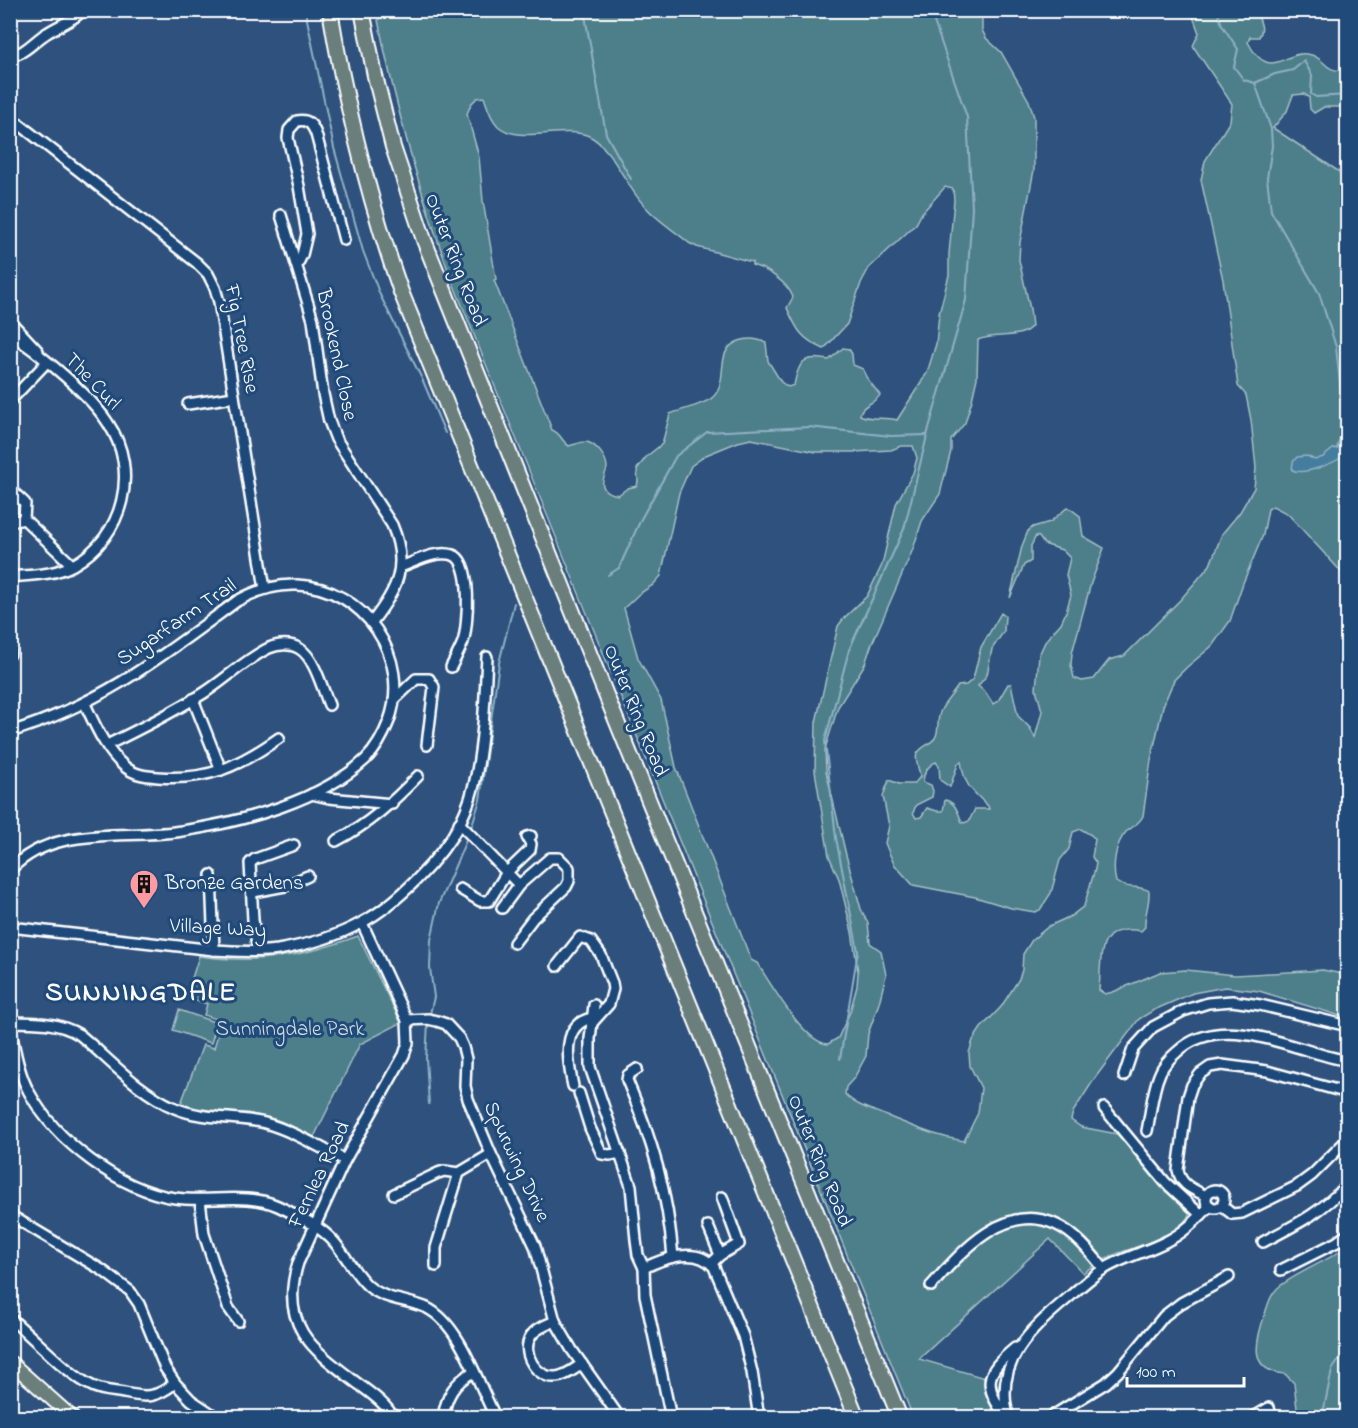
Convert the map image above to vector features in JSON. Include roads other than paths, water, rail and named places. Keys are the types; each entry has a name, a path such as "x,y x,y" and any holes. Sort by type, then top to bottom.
{"highway":[{"path":"330,10 353,130 374,210 401,292 857,1418"},
{"name":"Outer Ring Road","path":"362,10 375,76 393,147 424,240 603,689 900,1418"}],"main road":[{"path":"10,1362 73,1418"}],"street":[{"path":"10,56 21,52 84,10"},
{"name":"Fig Tree Rise","path":"10,117 177,246 208,274 219,302 265,589"},
{"path":"297,265 307,234 288,138 288,130 297,121 307,121 316,134 344,240"},
{"name":"Brookend Close","path":"281,215 313,320 322,394 329,421 336,439 392,525 400,546 400,567 392,595 372,622"},
{"name":"The Curl","path":"10,321 31,341 45,360"},
{"name":"The Curl","path":"10,333 45,360 98,410 108,422 121,448 124,465 124,492 117,518 97,546 72,565 43,573 10,577"},
{"path":"10,401 45,360"},
{"path":"188,404 234,397"},
{"path":"10,489 25,503 24,519 72,565"},
{"path":"10,522 24,519"},
{"path":"400,567 444,553 458,557 462,562 467,593 466,627 463,642 451,667"},
{"name":"Sugarfarm Trail","path":"10,732 85,704 144,669 237,602 265,589 283,585 315,588 346,600 360,610 372,622 384,641 390,656 394,678 394,700 386,729 368,758 349,773 312,794 230,822 181,831 107,835 60,841 40,848 10,870"},
{"path":"107,745 193,699 268,649 279,645 300,648 307,656 329,705"},
{"name":"Village Way","path":"10,927 214,950 258,951 277,950 309,943 362,923 392,902 418,877 436,858 459,823 477,772 487,657"},
{"path":"394,700 416,679 429,679 434,687 427,744"},
{"path":"193,699 221,770"},
{"path":"85,704 107,745 121,765 143,776 194,777 221,770 249,759 279,738"},
{"path":"336,841 358,830 392,804 418,776"},
{"path":"312,794 329,798 392,804"},
{"path":"459,823 519,885"},
{"path":"460,889 480,901 489,901 507,872 530,850 531,844 527,837 531,836"},
{"path":"258,951 249,869 251,861 294,845"},
{"path":"502,908 519,885 550,858 559,858 569,868 570,875 566,887 533,918 514,943"},
{"path":"211,875 214,950"},
{"path":"253,892 285,886 308,876"},
{"name":"Fernlea Road","path":"362,923 407,1020 408,1043 404,1055 345,1160 314,1226 294,1275 292,1301 300,1328 308,1342 318,1353 381,1401 394,1418"},
{"path":"556,966 580,937 591,941 601,956 613,989 609,1004 593,1020 580,1021 572,1033 568,1062 590,1128 602,1154 620,1153"},
{"path":"1124,1076 1133,1049 1153,1027 1183,1011 1208,1003 1232,1001 1260,1005 1347,1026"},
{"path":"594,1005 589,1054 590,1067 632,1186 638,1255 644,1268 645,1295 671,1418"},
{"name":"Spurwing Drive","path":"407,1020 428,1019 446,1024 464,1047 465,1086 468,1099 491,1154 536,1246 555,1321 617,1417"},
{"path":"10,1022 44,1023 70,1029 81,1035 142,1088 175,1108 264,1123 282,1129 345,1160"},
{"path":"10,1027 20,1072 28,1092 75,1147 96,1165 152,1193 174,1198 266,1202 314,1226 334,1242 370,1288 427,1309 445,1321 459,1340 496,1418"},
{"path":"1147,1131 1160,1073 1165,1064 1186,1044 1210,1034 1238,1034 1347,1061"},
{"path":"1206,1196 1185,1185 1178,1170 1185,1115 1192,1085 1200,1074 1210,1067 1222,1065 1267,1071 1347,1094"},
{"path":"637,1069 628,1075 627,1080 645,1123 662,1180 674,1257"},
{"path":"1104,1108 1165,1182 1201,1215"},
{"path":"1222,1206 1232,1214 1242,1214 1297,1186 1312,1175 1347,1139"},
{"path":"394,1194 444,1171 459,1173 491,1154"},
{"path":"436,1266 436,1248 459,1173"},
{"path":"1263,1242 1313,1216 1347,1184"},
{"path":"1206,1196 1211,1191 1219,1190 1224,1198 1222,1206"},
{"path":"1206,1196 1210,1206 1214,1208 1222,1206"},
{"path":"711,1264 720,1255 739,1244 722,1197"},
{"path":"200,1200 204,1234 228,1307 238,1321"},
{"path":"1008,1418 990,1390 994,1366 1058,1306 1104,1269 1168,1241 1183,1231 1210,1206"},
{"path":"10,1215 109,1275 130,1291 142,1310 159,1357 176,1383 191,1400 218,1418"},
{"path":"932,1287 962,1252 985,1233 1008,1222 1028,1218 1058,1225 1091,1253 1104,1269"},
{"path":"708,1226 720,1255"},
{"path":"1281,1270 1347,1234"},
{"path":"644,1268 674,1257 690,1255 699,1256 711,1264 743,1336 752,1372 759,1418"},
{"path":"1049,1418 1106,1383 1118,1372 1164,1316 1182,1303 1229,1277"},
{"path":"10,1318 74,1374 93,1386 150,1396 160,1394 176,1383"},
{"path":"555,1321 532,1334 528,1350 535,1367 541,1374 557,1377 582,1364"},
{"path":"1008,1418 1005,1399 1008,1371 1012,1358 1021,1343"},
{"path":"443,1418 450,1393 463,1378 473,1372"},
{"path":"1067,1407 1074,1418"},
{"path":"1252,1418 1271,1413"}],"water":[{"path":"1347,445 1347,454 1336,461 1312,470 1292,470 1293,462 1297,457 1307,456 1315,460 1333,449"}],"waterway":[{"path":"305,10 334,148 363,251 380,295 423,381 445,433"},
{"path":"584,10 606,134 631,179"},
{"path":"840,1059 858,951 836,838 825,741 849,650 904,529 929,428 966,300 972,208 967,117 930,10"},
{"path":"1217,10 1222,25 1238,49 1234,67 1244,80 1255,83 1275,74 1293,70 1304,61 1312,75 1311,94 1316,97 1348,95"},
{"path":"1255,83 1271,129 1272,146 1267,178 1271,211 1319,293 1336,347 1342,401 1340,438 1337,449"},
{"path":"608,575 619,568 641,519 676,456 707,432 809,427 891,436 927,435"},
{"path":"470,831 480,800 499,663 514,603"},
{"path":"429,1018 434,997 430,968 431,940 439,903 468,836"},
{"path":"428,1023 426,1058 429,1104"},
{"path":"1322,1418 1332,1370 1348,1347"}],"place":[{"name":"Bronze Gardens","path":"144,910"}],"district":[{"name":"SUNNINGDALE","path":"141,993"}],"park label":[{"name":"Sunningdale Park","path":"290,1030"}]}
